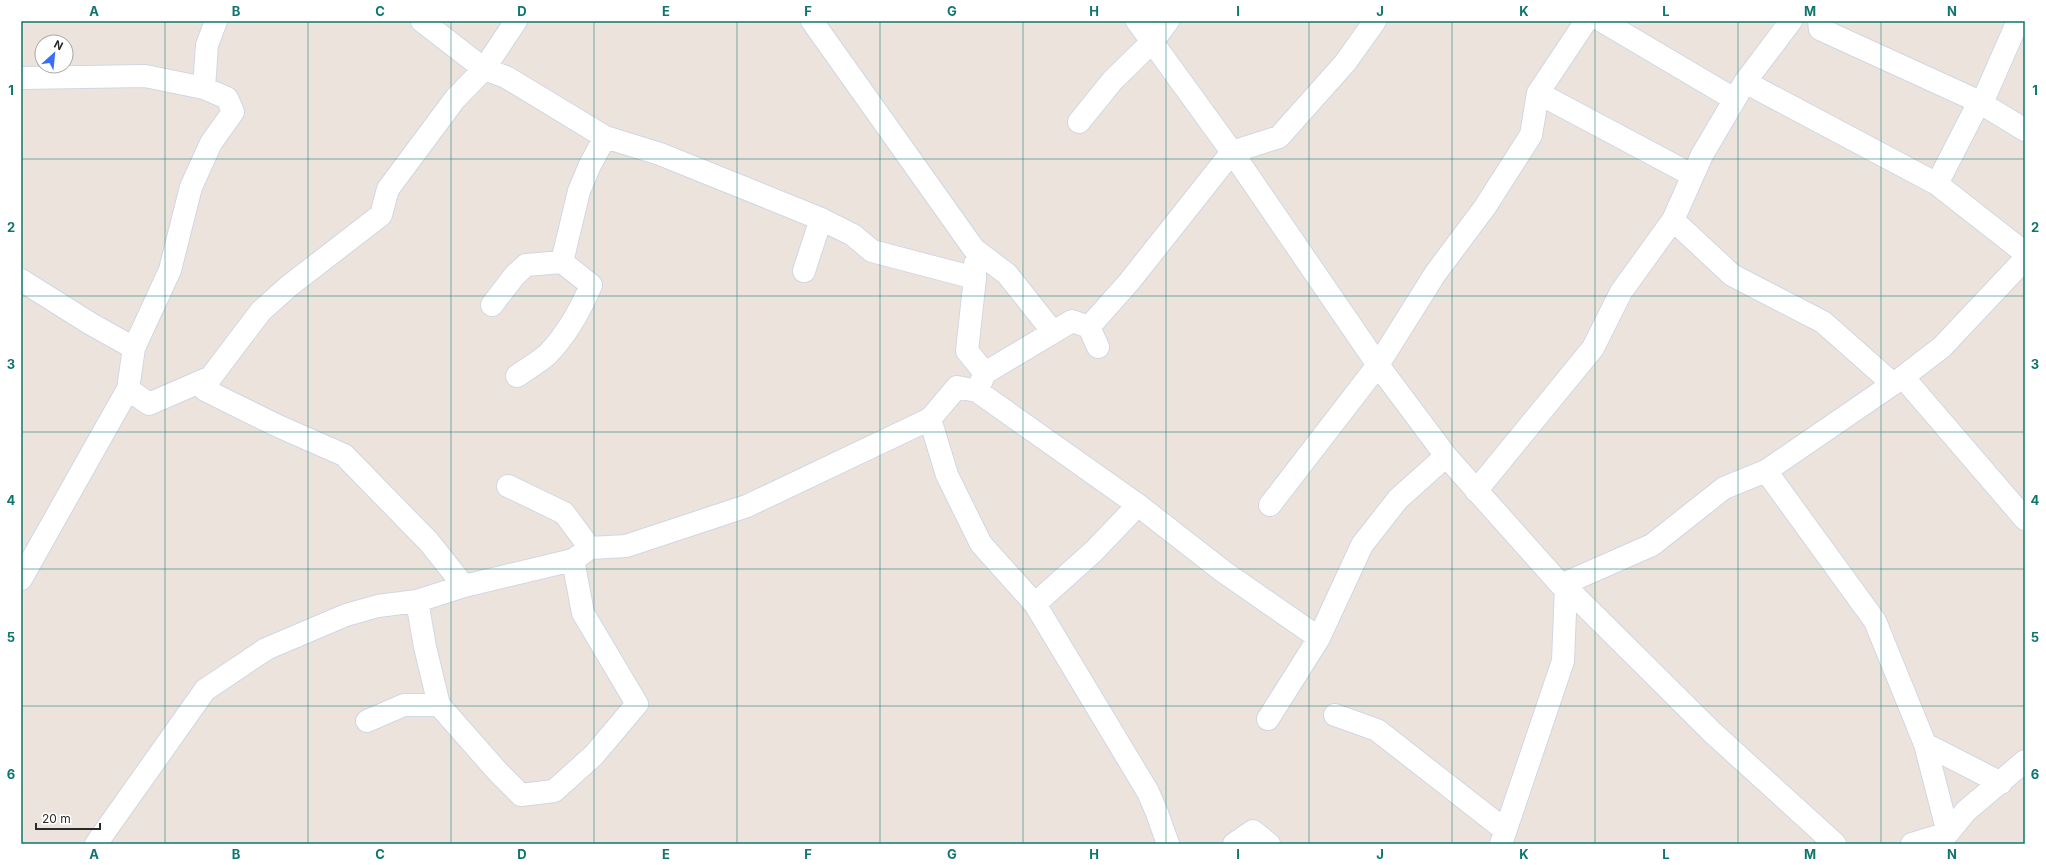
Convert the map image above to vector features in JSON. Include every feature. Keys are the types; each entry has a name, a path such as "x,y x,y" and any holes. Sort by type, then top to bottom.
{"street":[{"path":"204,88 207,45 216,21"},
{"path":"422,21 484,69 506,77 605,137 660,154 821,219 853,235 872,251 975,278"},
{"path":"464,586 429,542 344,454 278,426 204,390 211,377 261,311 289,286 381,214 388,189 455,99 484,69 516,21"},
{"path":"812,21 974,249 1007,274 1053,332"},
{"path":"1137,21 1153,41 1232,152 1378,365 1446,456 1563,586 1713,733 1835,844"},
{"path":"1079,122 1113,80 1153,41 1168,21"},
{"path":"1089,327 1129,282 1232,152 1279,137 1345,63 1375,21"},
{"path":"1270,505 1378,365 1435,274 1484,207 1531,135 1538,93 1586,21"},
{"path":"1602,21 1739,91 1937,184 2025,253"},
{"path":"1476,491 1594,348 1621,292 1673,220 1692,175 1739,91 1791,21"},
{"path":"1819,21 1820,29 1980,103 2025,130"},
{"path":"1937,184 1980,103 2018,21"},
{"path":"21,78 145,76 204,88 227,98 233,112 211,143 191,187 170,270 134,348 128,389 21,578"},
{"path":"1538,93 1692,175"},
{"path":"562,262 579,191 590,165 605,137"},
{"path":"804,271 821,219"},
{"path":"1673,220 1732,275 1823,322 1898,380 2025,519"},
{"path":"974,249 975,278 967,351 981,382 1224,572 1318,638"},
{"path":"1563,586 1652,545 1724,488 1766,471 1898,380 1942,347 2025,259"},
{"path":"492,305 515,275 526,265 562,262 591,285 585,299 564,334 547,354 518,376"},
{"path":"21,280 91,324 134,348"},
{"path":"96,844 205,690 266,649 346,615 378,606 417,601 464,586 582,554 626,546 747,506 930,419 957,387 981,382 1053,332 1072,321 1089,327 1098,347"},
{"path":"128,389 149,404 211,377"},
{"path":"930,419 947,475 981,544 1035,604 1148,792 1168,844"},
{"path":"1268,720 1318,638 1362,545 1398,499 1446,456"},
{"path":"1766,471 1875,621 1925,744 1951,838"},
{"path":"417,601 424,647 439,705 498,772 521,795 554,791 594,755 637,704 583,613 582,554 564,513 508,486"},
{"path":"1035,604 1094,551 1138,505"},
{"path":"1335,715 1377,730 1503,837 1563,661 1563,586"},
{"path":"366,720 404,705 439,705"},
{"path":"1925,744 2001,783"},
{"path":"1951,838 1966,811 2001,783 2025,761"},
{"path":"1234,844 1253,831 1269,844"},
{"path":"1912,844 1951,838"}]}
